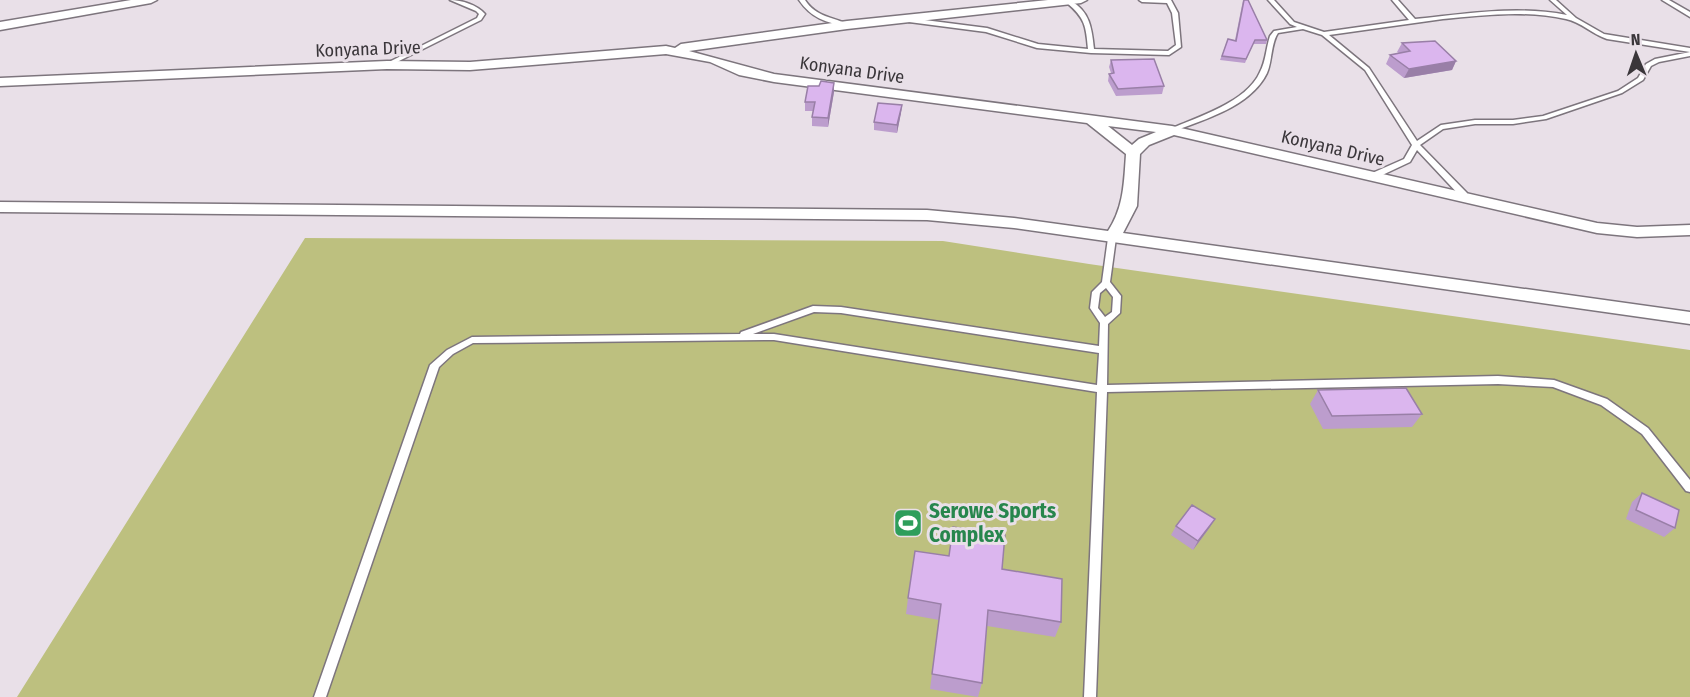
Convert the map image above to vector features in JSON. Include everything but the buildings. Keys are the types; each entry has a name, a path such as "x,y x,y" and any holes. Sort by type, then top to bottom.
{"street":[{"path":"0,26 151,0"},
{"path":"666,50 847,24 1076,1"},
{"name":"Konyana Drive","path":"0,82 387,66 493,64 666,50 713,59 744,72 774,78 1172,130 1464,195 1597,228 1637,232 1690,230"},
{"path":"1090,119 1133,153"},
{"path":"1112,238 1128,215 1132,201 1133,153 1144,142 1172,130"},
{"path":"0,207 883,213 1014,223 1690,318"}],"lane":[{"path":"387,66 479,19 482,14 478,10 453,0"},
{"path":"801,0 817,17 847,24"},
{"path":"904,19 987,30 1037,46 1091,51 1169,53 1175,51 1179,46 1175,13 1169,1 1142,0"},
{"path":"1271,0 1289,20 1300,28 1324,34 1413,21 1525,12 1575,19"},
{"path":"1395,0 1413,21"},
{"path":"1553,0 1595,34 1690,52"},
{"path":"1665,0 1690,15"},
{"path":"1076,1 1084,14 1091,35 1091,51"},
{"path":"1172,130 1216,111 1251,91 1263,75 1272,37 1276,32 1300,28"},
{"path":"1324,34 1367,69 1416,145 1464,195"},
{"path":"1373,176 1407,160 1416,145 1441,127 1475,122 1513,122 1544,118 1620,92 1641,79 1648,65 1657,60 1690,52"},
{"path":"1090,697 1104,323 1094,308 1096,292 1106,283 1112,238"},
{"path":"1104,323 1116,312 1117,296 1106,283"},
{"path":"736,337 813,309 841,310 1103,350"},
{"path":"320,697 435,364 450,352 472,340 774,337 1102,389 1498,380 1554,384 1604,402 1646,430 1688,483"}],"green space":[{"name":"Serowe Sports Complex","path":"305,238 943,241 1690,350 1690,697 17,697"}],"place":[{"name":"Serowe Sports Complex","path":"908,523"}]}
